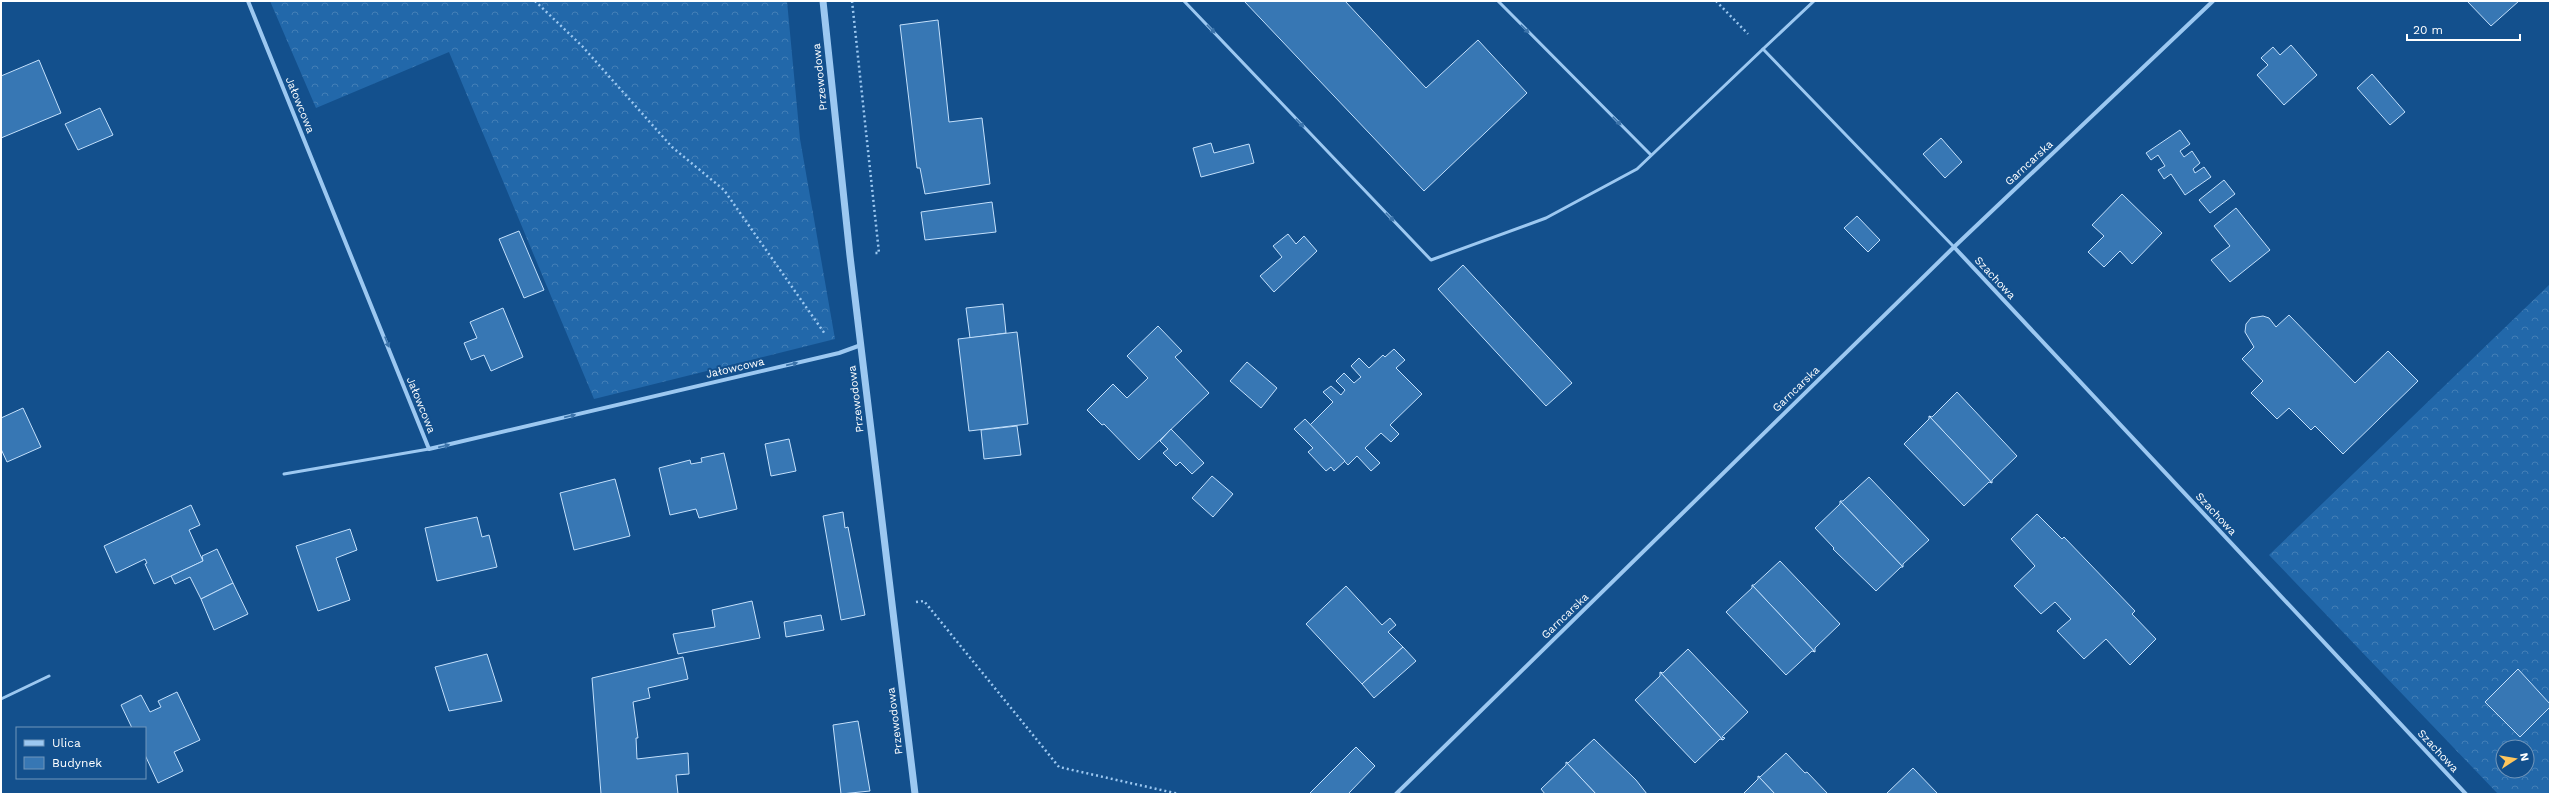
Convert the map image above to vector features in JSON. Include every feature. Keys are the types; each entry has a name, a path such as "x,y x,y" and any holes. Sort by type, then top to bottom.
{"street":[{"name":"Jałowcowa","path":"248,1 429,449 839,353 861,345"},
{"name":"Przewodowa","path":"823,1 861,345 915,794"},
{"name":"Garncarska","path":"1396,794 1954,247 2213,1"},
{"name":"Szachowa","path":"1954,247 2466,794"}],"lane":[{"path":"1184,1 1431,260 1546,218 1637,169 1814,1"},
{"path":"1498,1 1651,155"},
{"path":"1762,49 1954,247"},
{"path":"284,474 429,449"},
{"path":"1,699 49,676"}],"path":[{"path":"535,1 582,46 672,146 724,190 839,353"},
{"path":"1716,1 1762,49"},
{"path":"892,603 924,601 1059,767 1179,794"}],"green space":[{"path":"270,1 787,1 800,139 835,339 594,399 449,52 316,108"},
{"path":"2550,284 2550,794 2498,794 2269,555"}],"building":[{"path":"1244,1 1345,1 1426,88 1478,40 1527,93 1424,191"},
{"path":"2467,1 2519,1 2491,26"},
{"path":"938,20 949,122 982,118 990,184 925,194 920,168 917,168 900,25"},
{"path":"2291,45 2317,75 2284,105 2257,75 2268,65 2261,58 2273,47 2280,55"},
{"path":"39,60 61,113 1,138 1,76"},
{"path":"2372,74 2405,112 2390,125 2357,88"},
{"path":"100,108 113,135 78,150 65,124"},
{"path":"2180,130 2190,144 2180,151 2184,157 2192,151 2200,163 2193,169 2195,173 2204,167 2211,177 2185,195 2171,174 2164,179 2158,170 2165,166 2158,155 2151,160 2146,153"},
{"path":"1941,138 1962,162 1945,178 1923,154"},
{"path":"1211,143 1214,153 1249,144 1254,163 1201,177 1193,148"},
{"path":"2224,180 2235,194 2210,213 2199,200"},
{"path":"2122,194 2162,233 2132,264 2120,251 2104,267 2088,252 2104,236 2092,225"},
{"path":"992,202 996,232 925,240 921,212"},
{"path":"2236,208 2270,250 2230,282 2211,260 2230,246 2214,226"},
{"path":"1857,216 1880,240 1868,252 1844,228"},
{"path":"519,231 544,290 524,298 499,239"},
{"path":"1288,234 1296,244 1304,236 1317,251 1274,292 1260,276 1282,257 1273,246"},
{"path":"1463,265 1572,383 1546,406 1438,289"},
{"path":"1003,304 1006,333 970,338 966,308"},
{"path":"503,308 523,357 491,371 484,355 471,360 464,343 477,338 470,322"},
{"path":"2289,315 2355,383 2388,351 2418,381 2343,454 2315,426 2311,430 2289,408 2277,419 2251,393 2263,381 2242,359 2254,347 2245,332 2246,324 2251,318 2263,316 2269,318 2276,327"},
{"path":"1158,326 1182,351 1175,357 1209,393 1139,460 1104,424 1102,425 1087,410 1113,384 1127,398 1148,378 1127,356"},
{"path":"1017,332 1028,424 969,431 958,339"},
{"path":"1394,349 1405,360 1396,368 1422,394 1390,425 1399,434 1391,442 1381,433 1365,448 1380,463 1371,471 1357,456 1348,465 1310,425 1333,402 1323,392 1331,386 1341,395 1345,390 1336,381 1344,373 1354,383 1361,377 1351,366 1359,358 1369,368 1383,355 1385,357"},
{"path":"1247,362 1277,388 1261,408 1230,381"},
{"path":"1957,392 2017,456 1992,480 1992,483 1929,416 1932,417"},
{"path":"23,408 41,447 7,462 1,449 1,418"},
{"path":"1929,416 1992,483 1989,482 1964,506 1904,444 1929,419"},
{"path":"1305,419 1345,461 1334,471 1331,467 1326,471 1308,452 1313,448 1294,429"},
{"path":"1017,426 1021,455 984,459 981,430"},
{"path":"1171,429 1204,463 1192,474 1180,462 1176,466 1163,453 1168,449 1160,441"},
{"path":"789,439 796,471 771,476 765,444"},
{"path":"724,453 737,509 699,518 696,509 670,515 659,468 690,460 691,464 702,462 701,458"},
{"path":"1212,476 1233,494 1213,517 1192,498"},
{"path":"1869,477 1929,540 1903,564 1903,567 1840,501 1843,501"},
{"path":"615,479 630,536 574,550 560,493"},
{"path":"1840,501 1903,567 1901,567 1876,591 1833,549 1834,548 1815,528 1840,504"},
{"path":"191,505 200,525 189,530 203,561 154,584 145,564 147,563 145,559 116,573 104,546"},
{"path":"843,512 845,528 848,527 865,615 841,620 823,516"},
{"path":"2037,514 2062,539 2064,537 2135,611 2132,614 2156,639 2130,665 2106,639 2084,659 2057,631 2071,619 2055,602 2041,614 2014,586 2035,566 2011,539"},
{"path":"477,517 482,537 489,535 497,567 437,581 425,528"},
{"path":"350,529 357,550 336,558 350,600 318,611 296,546"},
{"path":"217,549 233,583 201,599 190,577 175,584 171,576 203,561 202,556"},
{"path":"1780,561 1840,624 1815,648 1815,652 1752,585 1754,585"},
{"path":"233,583 248,614 214,630 201,599"},
{"path":"1752,585 1815,652 1812,651 1786,675 1726,612 1752,588"},
{"path":"1346,586 1382,625 1390,618 1396,625 1388,632 1403,647 1362,684 1306,624"},
{"path":"752,601 760,638 678,654 673,634 715,627 712,610"},
{"path":"821,615 824,630 786,637 784,622"},
{"path":"1403,647 1416,661 1374,698 1362,684"},
{"path":"1688,649 1748,712 1722,737 1725,738 1723,740 1660,672 1663,673"},
{"path":"487,654 502,701 449,711 435,667"},
{"path":"683,657 688,679 648,688 650,698 633,702 638,738 636,738 637,759 688,753 689,774 676,775 678,794 601,794 592,678"},
{"path":"2518,669 2550,704 2550,707 2520,737 2485,702"},
{"path":"1660,672 1723,740 1720,739 1695,763 1635,700 1660,676"},
{"path":"177,692 200,740 174,752 183,771 158,783 146,757 146,727 132,727 121,705 141,695 150,712 161,707 158,701"},
{"path":"858,721 870,791 841,794 833,725"},
{"path":"1594,739 1636,780 1647,794 1596,794 1566,762 1568,763"},
{"path":"1356,747 1375,766 1348,794 1309,794"},
{"path":"1786,753 1828,794 1775,794 1758,776 1760,777"},
{"path":"1566,762 1596,794 1545,794 1541,789 1566,765"},
{"path":"1913,768 1938,794 1886,794"},
{"path":"1758,776 1775,794 1743,794 1758,779"}]}
